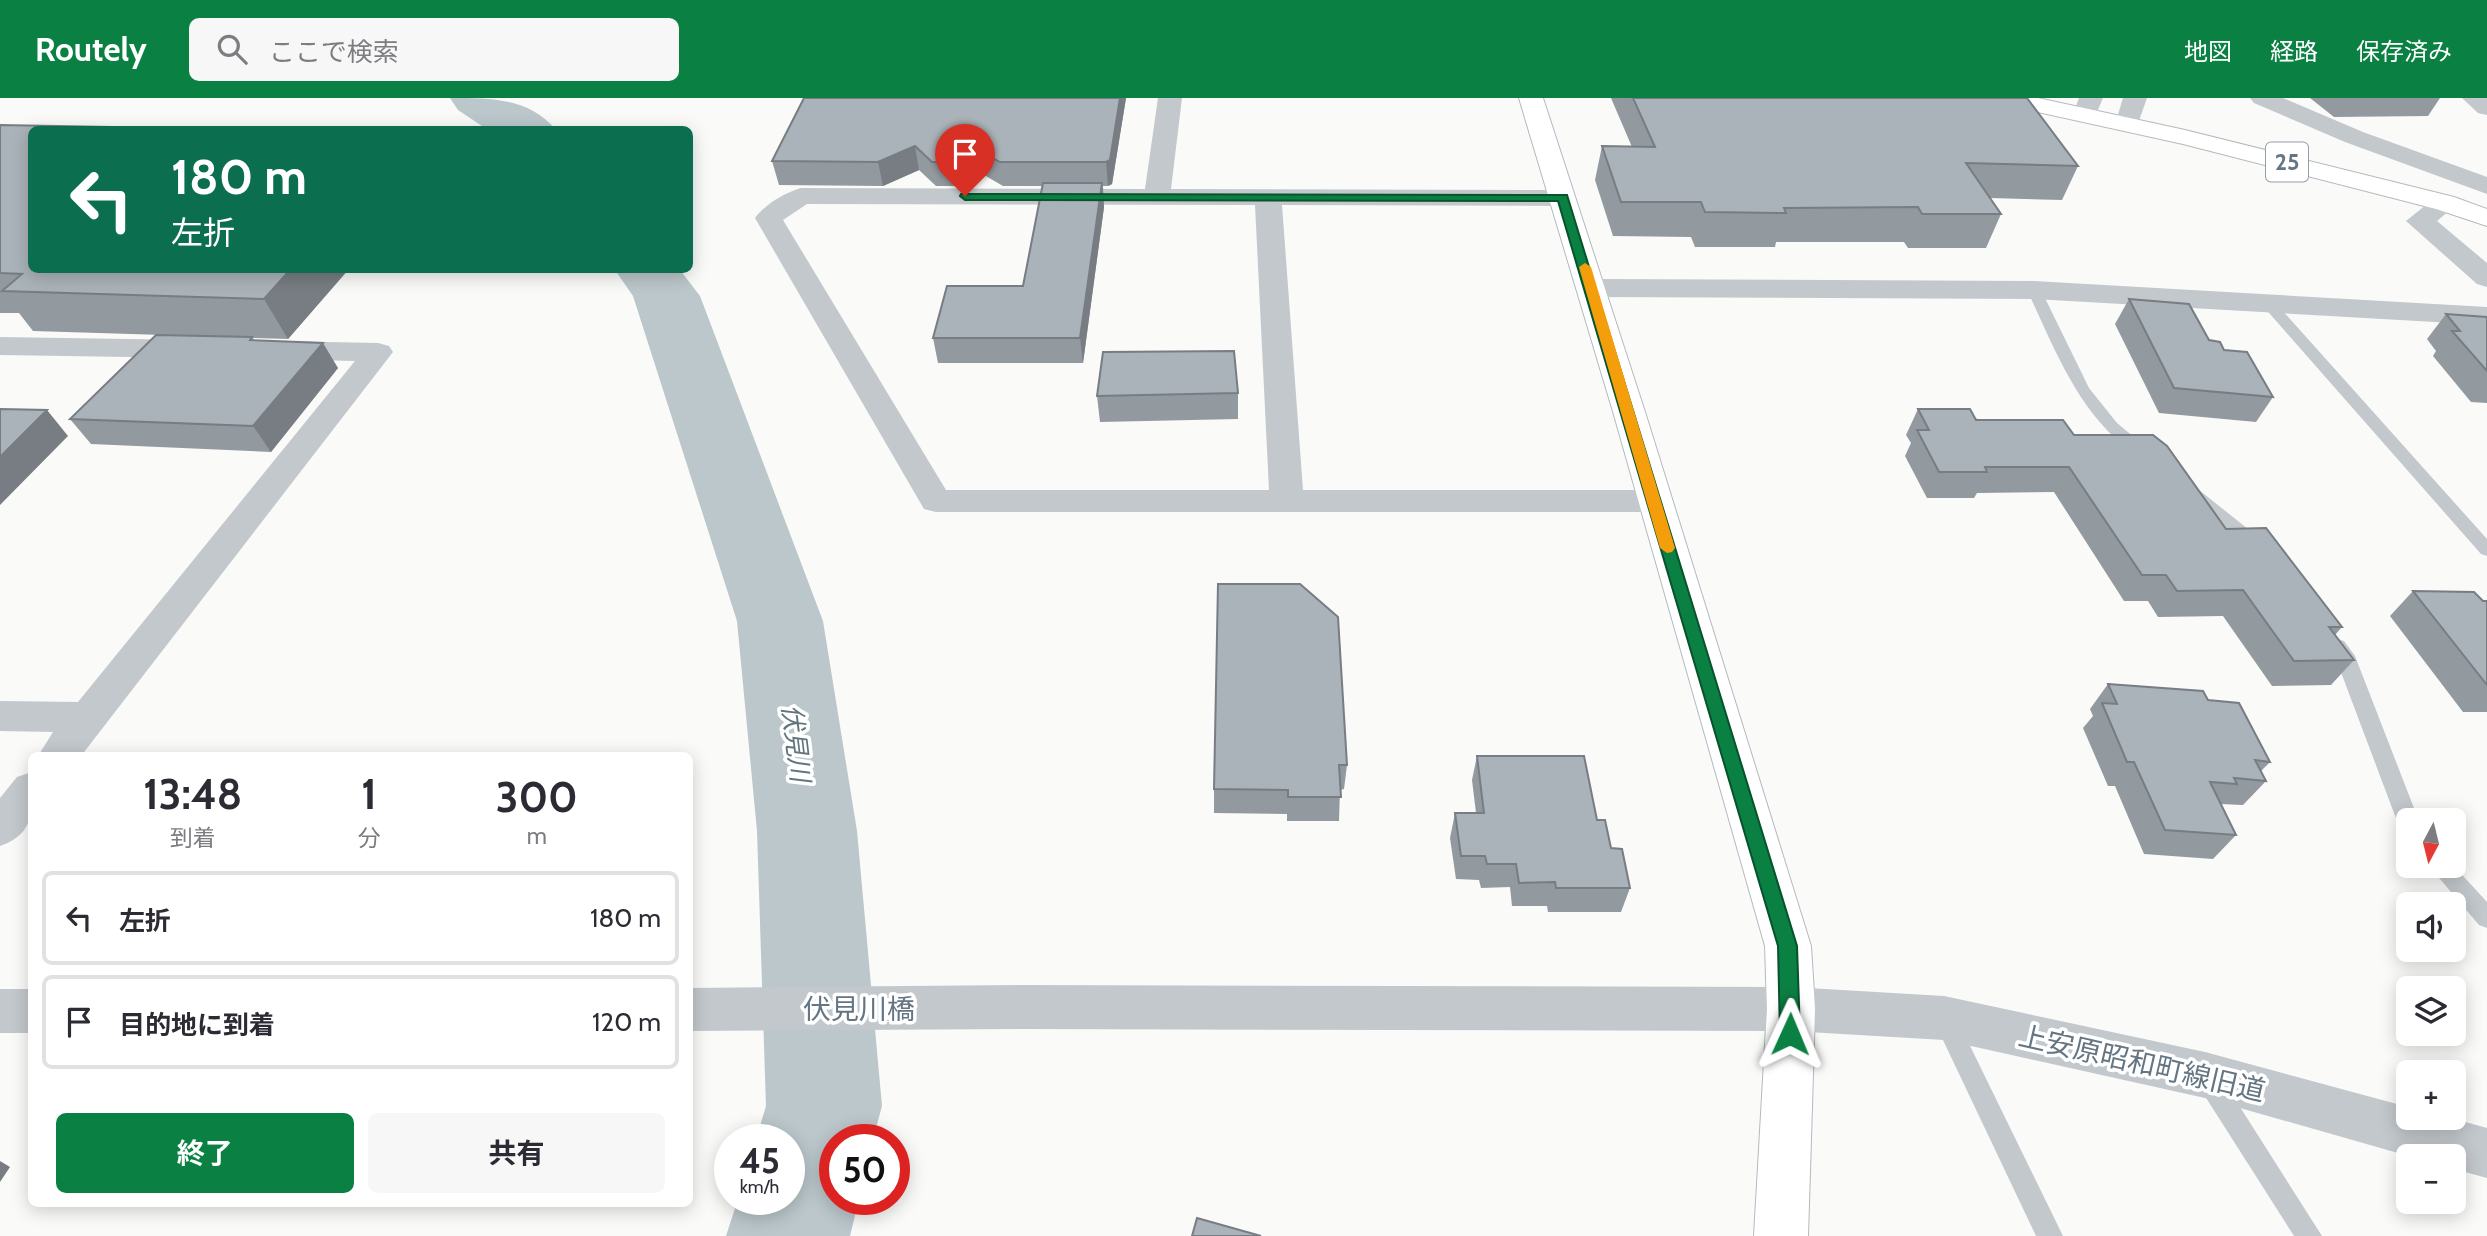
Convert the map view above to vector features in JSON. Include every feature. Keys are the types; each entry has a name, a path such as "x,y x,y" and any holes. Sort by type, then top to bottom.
{"main road":[{"path":"1531,98 1592,288 1653,501 1788,946 1791,1009 1781,1236"},
{"name":"25","path":"2005,98 2091,103 2132,109 2468,184 2487,197"},
{"name":"25","path":"2468,184 2487,218"}],"street":[{"path":"1157,197 1170,98"},
{"path":"2262,98 2468,184 2420,221 2487,278"},
{"path":"2474,98 2487,108"},
{"path":"1563,198 801,196 768,218 936,501 1653,501"},
{"path":"1268,197 1287,500"},
{"path":"1592,288 2034,290 2487,316"},
{"path":"0,346 377,352 61,752"},
{"path":"0,716 88,718"},
{"path":"0,828 28,794"},
{"name":"伏見川橋","path":"693,1010 1028,1007 1791,1009"},
{"name":"上安原昭和町線旧道","path":"1791,1009 1944,1018 2205,1075 2487,1153"},
{"path":"0,1011 28,1011"}],"lane":[{"path":"2034,290 2082,389 2111,427 2153,461"},
{"path":"2268,303 2487,550"},
{"path":"2184,486 2257,545 2265,556"},
{"path":"2329,636 2345,656 2403,808"},
{"path":"2451,878 2487,918"},
{"path":"1944,1018 2050,1236"},
{"path":"2205,1075 2309,1236"}],"building":[{"path":"804,98 1120,98 1110,160 1106,162 1000,162 975,148 952,162 932,162 915,146 878,162 772,161"},
{"path":"1633,98 2027,98 2078,166 1966,163 2001,214 1922,214 1918,207 1784,208 1786,213 1705,212 1701,202 1621,202 1602,146 1655,147"},
{"path":"0,125 56,126 28,126 28,273 287,273 264,299 2,291 22,274 0,273"},
{"path":"1043,183 1102,183 1080,338 933,338 947,286 1023,286"},
{"path":"2129,299 2189,304 2209,340 2220,342 2224,350 2247,352 2273,397 2174,388"},
{"path":"2446,314 2487,317 2487,371 2452,331 2460,331"},
{"path":"156,335 252,337 250,340 323,343 253,426 70,419"},
{"path":"1234,351 1238,393 1097,396 1103,352"},
{"path":"0,409 47,410 0,457"},
{"path":"1918,409 1970,409 1976,420 2063,420 2074,435 2153,435 2167,446 2226,529 2266,528 2342,627 2329,627 2354,660 2294,661 2243,590 2177,591 2166,575 2142,575 2069,467 1985,467 1987,472 1939,472 1917,430 1929,430"},
{"path":"1218,584 1300,584 1338,617 1347,765 1339,765 1341,797 1288,797 1288,790 1214,789"},
{"path":"2413,591 2474,592 2483,601 2487,601 2487,685"},
{"path":"2108,684 2203,691 2208,700 2239,703 2270,762 2255,760 2266,781 2234,778 2237,784 2210,782 2236,835 2165,830 2134,762 2127,762 2102,703 2117,704"},
{"path":"1477,756 1584,756 1597,820 1605,820 1611,848 1622,849 1630,888 1556,888 1555,882 1519,883 1516,864 1487,864 1485,856 1461,856 1455,813 1484,813"},
{"path":"1197,1218 1261,1236 1192,1236"}],"waterway":[{"name":"伏見川","path":"478,98 522,126"},
{"name":"伏見川","path":"649,273 666,296 780,621 807,831 824,1106 788,1236"}],"slow traffic":[{"path":"1585,267 1667,548"}],"route":[{"path":"965,196 1563,198 1788,946 1790,1034"}]}
